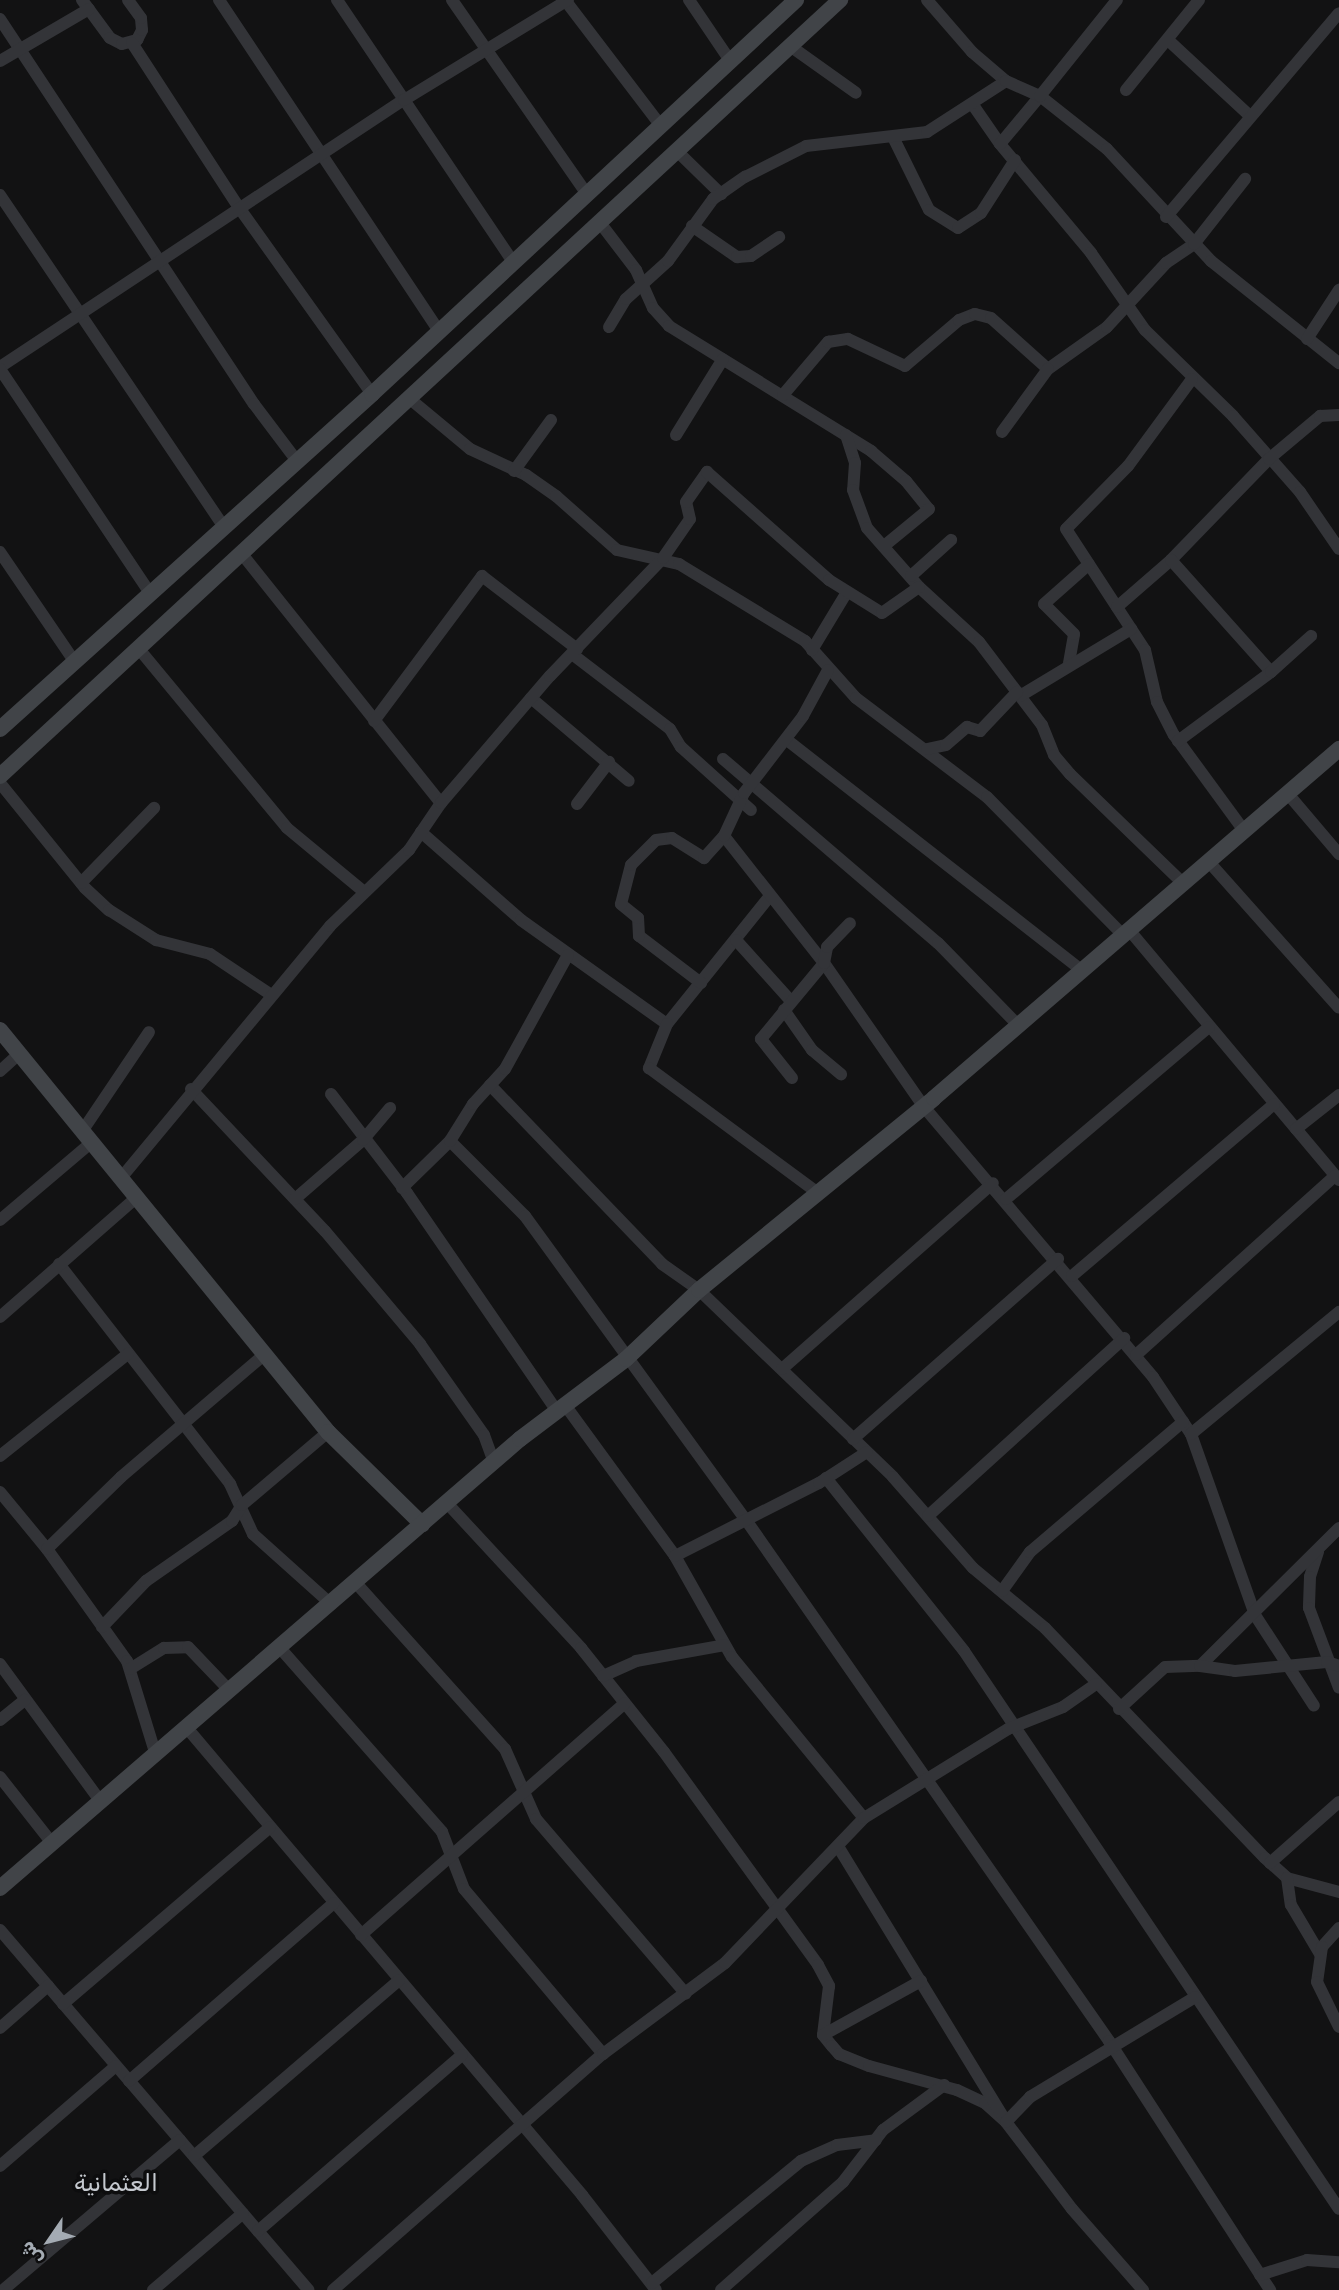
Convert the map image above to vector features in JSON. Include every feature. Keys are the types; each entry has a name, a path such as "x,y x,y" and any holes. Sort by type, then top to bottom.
{"street":[{"path":"128,0 142,24 132,43"},
{"path":"219,0 320,157 439,331"},
{"path":"337,0 513,262"},
{"path":"452,0 587,194"},
{"path":"150,593 0,368 404,100 566,0 662,126"},
{"path":"689,0 731,62"},
{"path":"0,728 372,394 796,0"},
{"path":"0,776 793,48 840,0"},
{"path":"927,0 972,52 1006,81 1040,96 1107,149 1166,217 1194,244 1339,363"},
{"path":"1126,90 1199,0"},
{"path":"1000,144 1111,2"},
{"path":"0,61 86,5 114,41 132,43"},
{"path":"1166,217 1339,13"},
{"path":"0,19 254,404 297,461"},
{"path":"1168,40 1250,116"},
{"path":"132,43 240,209 372,394"},
{"path":"793,48 856,93"},
{"path":"609,327 642,283 668,261 692,226 721,194 776,159 806,146 927,132 1006,81"},
{"path":"973,104 1000,144 1091,253 1125,306 1300,492 1339,549"},
{"path":"893,137 929,211 958,228 981,213 1015,160"},
{"path":"679,152 721,194"},
{"path":"1002,432 1048,369 1089,342 1166,263 1194,244 1245,179"},
{"path":"0,195 77,315 224,527"},
{"path":"601,223 642,283 653,308 669,326 846,435 906,481 929,509 884,546"},
{"path":"692,226 737,257 751,256 779,237"},
{"path":"1307,339 1339,290"},
{"path":"783,395 828,342 848,339 905,366 959,320 975,314 991,318 1048,369"},
{"path":"676,435 723,359"},
{"path":"1192,379 1128,466 1066,529 1145,650 1157,702 1178,741 1245,832"},
{"path":"410,399 470,449 556,496 617,550 663,558 795,635 856,698 927,749 1021,829 1127,934 1337,1178 1136,1354"},
{"path":"1117,607 1171,560 1269,459 1320,416 1339,415"},
{"path":"514,471 551,420"},
{"path":"332,429 353,452"},
{"path":"846,435 855,463 853,490 860,518 919,587 979,642 1042,726 1054,755 1183,883"},
{"path":"121,1178 270,994 363,891 392,867 421,832 440,803 531,698 663,558 691,519 686,502 707,472 770,531 847,592 882,613 919,587"},
{"path":"911,576 950,540"},
{"path":"0,552 74,661"},
{"path":"242,554 440,803"},
{"path":"1171,560 1271,672"},
{"path":"1069,663 1074,634 1044,604 1090,564"},
{"path":"373,721 482,576 670,729 681,747 751,810"},
{"path":"812,650 847,592"},
{"path":"927,749 946,744 967,727 980,731 1018,694 1131,629"},
{"path":"1178,741 1271,672 1311,636"},
{"path":"139,649 288,828 363,891"},
{"path":"701,984 639,936 638,918 621,904 631,866 656,840 672,838 704,858 723,836 753,781 787,740 828,670"},
{"path":"531,698 629,781"},
{"path":"787,740 1083,971"},
{"path":"0,1888 356,1583 446,1502 626,1359 699,1290 924,1107 1339,749"},
{"path":"723,759 753,781 937,943 1019,1026"},
{"path":"577,804 609,762"},
{"path":"0,783 80,883 135,929 156,940 210,954 270,994"},
{"path":"1288,794 1339,854"},
{"path":"80,883 154,808"},
{"path":"421,832 568,956 667,1024"},
{"path":"723,836 769,898 824,963 924,1107 1124,1338 1183,1422 1191,1434 1255,1615 1314,1706"},
{"path":"1209,862 1339,1008"},
{"path":"769,898 667,1024 649,1068 818,1194"},
{"path":"792,1078 761,1039 824,963 827,947 849,923"},
{"path":"736,940 787,1005 812,1050 841,1074"},
{"path":"402,1188 450,1141 490,1085 505,1069 568,956"},
{"path":"1006,1199 1209,1027"},
{"path":"0,1030 328,1432 422,1524"},
{"path":"0,1220 87,1136 149,1032"},
{"path":"0,1070 19,1054"},
{"path":"490,1085 663,1264 699,1290 867,1452 973,1568 1045,1628 1119,1709 1270,1863 1287,1878 1339,1892"},
{"path":"191,1089 295,1199 420,1344 484,1435 494,1462"},
{"path":"331,1094 561,1408 675,1556 725,1645 782,1722 864,1818"},
{"path":"1296,1129 1339,1095"},
{"path":"1072,1276 1274,1104"},
{"path":"295,1199 363,1140 390,1108"},
{"path":"450,1141 525,1216 626,1359 746,1520 928,1778 1113,2048 1270,2290"},
{"path":"782,1369 993,1184"},
{"path":"0,1317 135,1198"},
{"path":"853,1439 1058,1259"},
{"path":"60,1264 243,1505 253,1534 331,1604"},
{"path":"1191,1434 1339,1312"},
{"path":"928,1516 1124,1338"},
{"path":"0,1455 128,1354"},
{"path":"47,1549 121,1477 185,1426 264,1355"},
{"path":"1002,1591 1030,1552 1183,1422"},
{"path":"102,1627 146,1581 232,1521 243,1505 328,1432"},
{"path":"675,1556 826,1478 867,1452"},
{"path":"826,1478 964,1651 1339,2209"},
{"path":"0,1492 47,1549 131,1669 156,1755"},
{"path":"446,1502 625,1703 775,1908 829,1986 823,2035 839,2054 944,2085 985,2103 1006,2122"},
{"path":"1200,1666 1255,1615 1339,1528"},
{"path":"1320,1545 1310,1577 1309,1608 1333,1664 1339,1688"},
{"path":"356,1583 505,1749 536,1819 686,1994"},
{"path":"603,1676 636,1661 725,1645"},
{"path":"131,1669 164,1648 188,1647 230,1691"},
{"path":"280,1648 442,1832 464,1889 603,2054"},
{"path":"0,1664 101,1801"},
{"path":"1119,1709 1165,1667 1200,1666 1235,1671 1333,1664"},
{"path":"333,2290 523,2128 603,2054 686,1994 759,1931 775,1908 839,1848 864,1818 1016,1727 1063,1707 1096,1684"},
{"path":"0,1720 25,1700"},
{"path":"361,1936 625,1703"},
{"path":"187,1728 654,2287 801,2161 838,2145 876,2140"},
{"path":"0,1777 52,1843"},
{"path":"1270,1863 1339,1802"},
{"path":"64,2004 270,1827"},
{"path":"839,1848 1006,2122 1072,2209 1143,2290"},
{"path":"1287,1878 1291,1905 1320,1954"},
{"path":"129,2081 334,1903"},
{"path":"1339,1928 1320,1954 1317,1982 1339,2027"},
{"path":"0,1930 309,2290"},
{"path":"194,2156 398,1980"},
{"path":"823,2035 921,1981"},
{"path":"0,2028 48,1986"},
{"path":"1006,2122 1030,2097 1195,1997"},
{"path":"258,2231 462,2055"},
{"path":"0,2166 116,2066"},
{"path":"721,2290 843,2182 876,2140 944,2085"},
{"path":"3,2290 180,2140"},
{"path":"153,2290 243,2213"},
{"path":"1260,2275 1307,2260 1339,2262"}],"district":[{"name":"العثمانية","path":"116,2184"}]}
